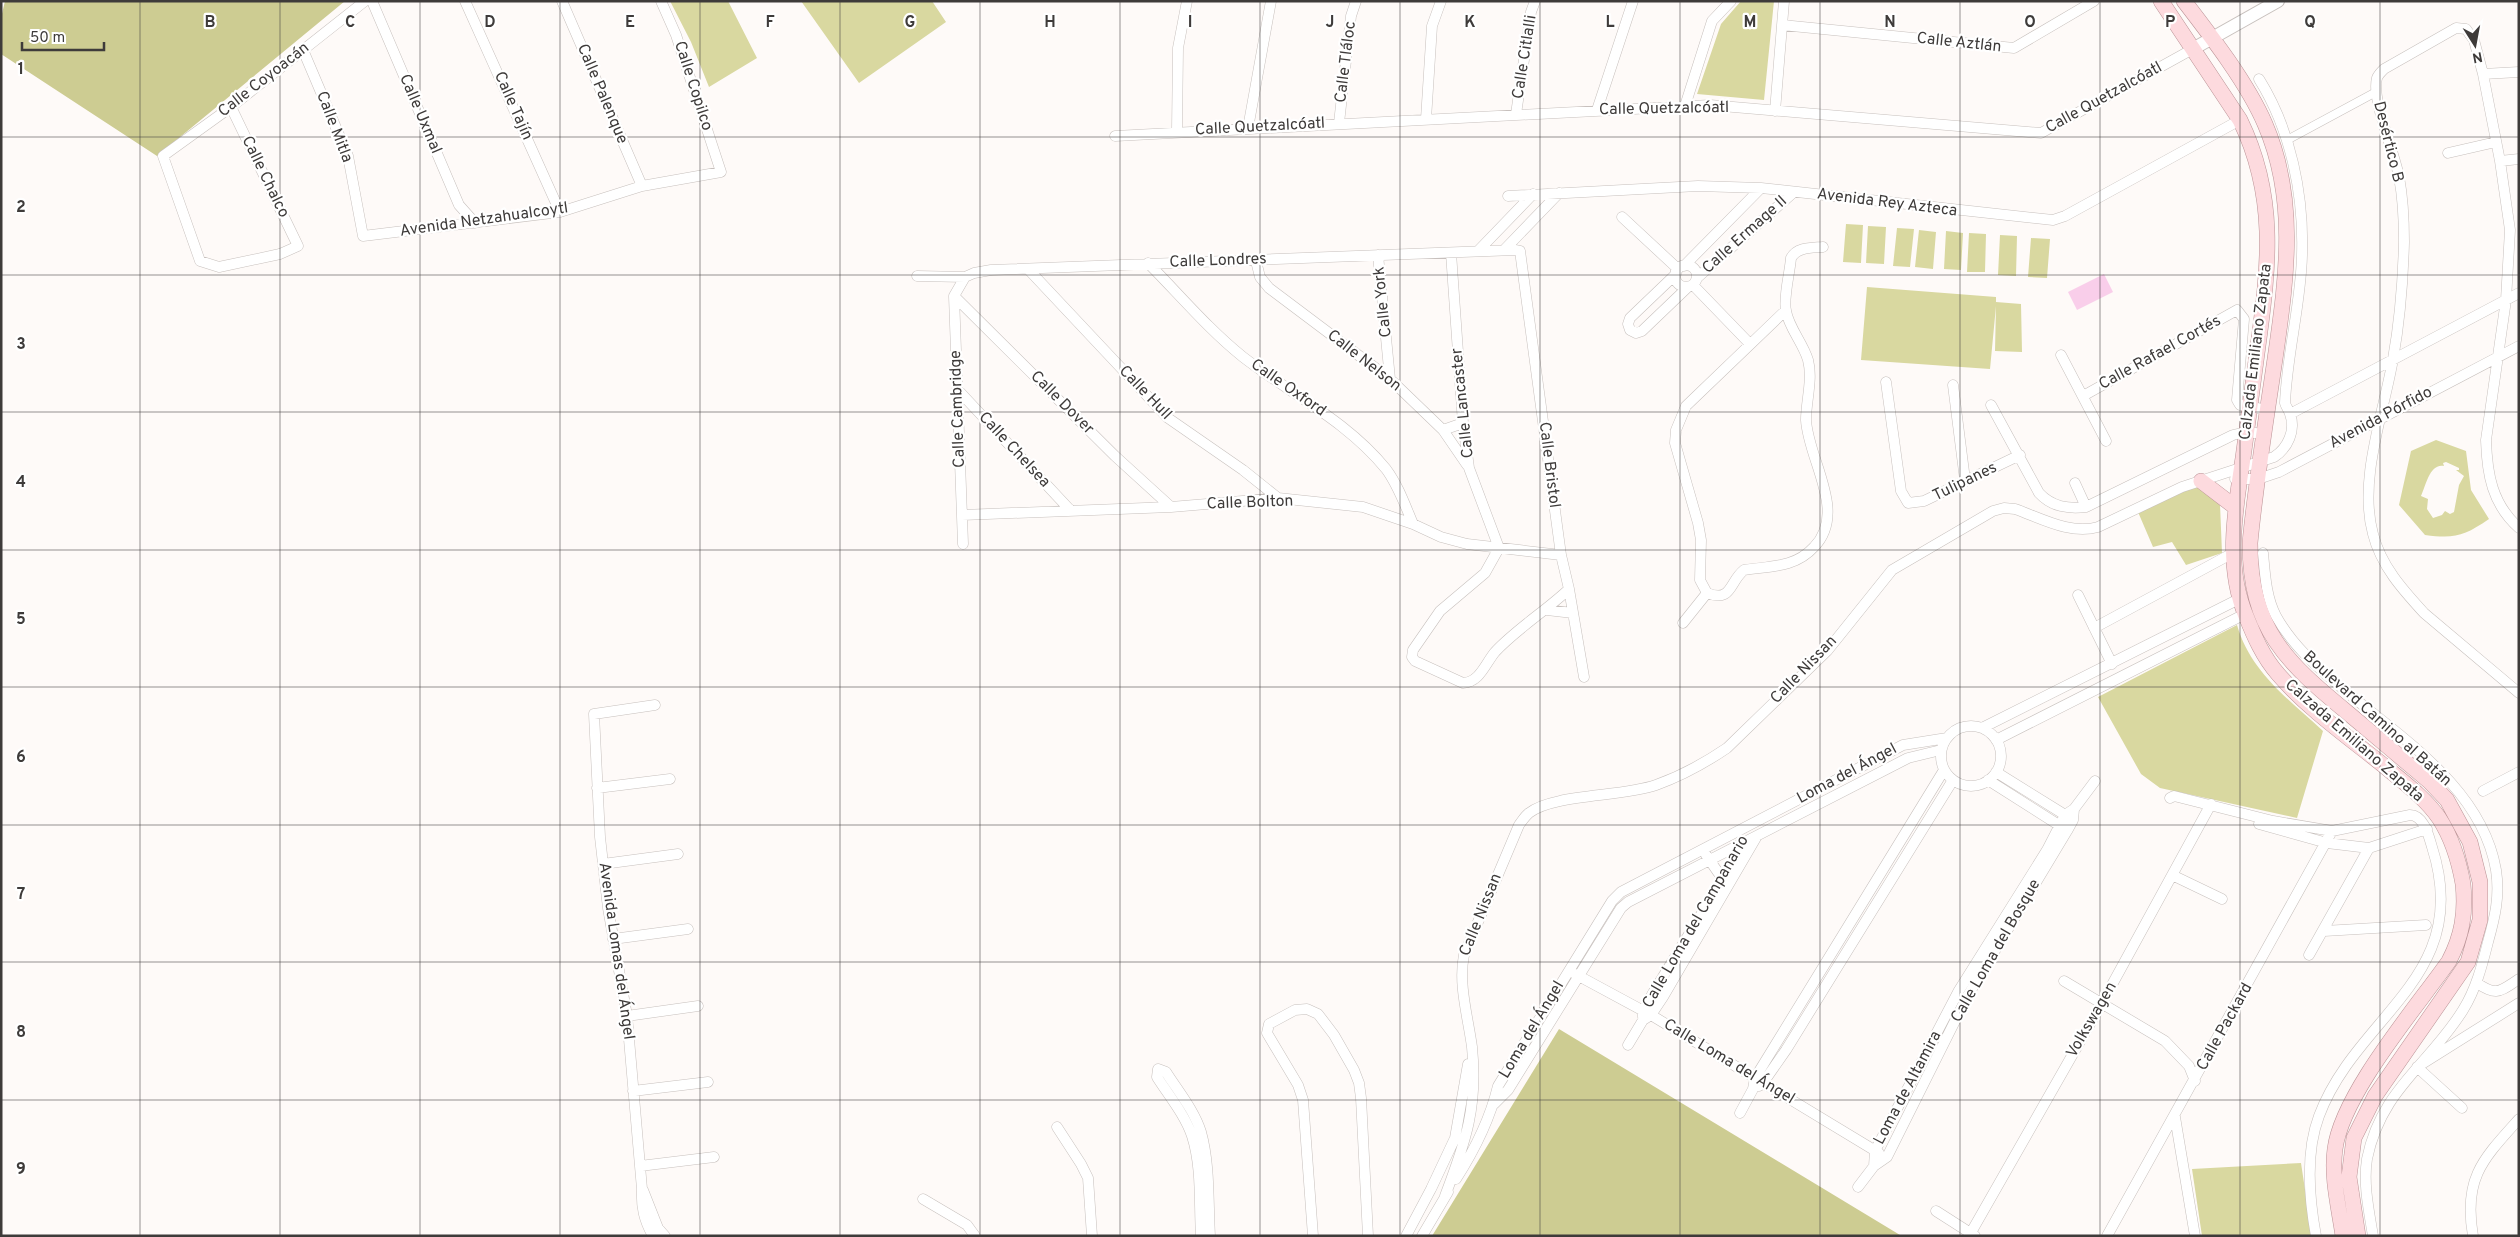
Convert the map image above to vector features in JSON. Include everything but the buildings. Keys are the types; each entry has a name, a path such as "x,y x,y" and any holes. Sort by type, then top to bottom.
{"main road":[{"name":"Calzada Emiliano Zapata","path":"2161,1 2240,120 2249,139 2260,172 2268,222 2266,285 2235,507 2234,553 2240,598 2245,614 2259,646 2276,672 2302,699 2414,791 2439,817 2452,843 2460,868 2465,914 2456,948 2449,961 2372,1068 2351,1104 2341,1126 2335,1148 2334,1168 2343,1236"},
{"name":"Calzada Emiliano Zapata","path":"2184,1 2212,38 2265,124 2280,171 2286,206 2287,274 2253,513 2250,558 2256,598 2265,624 2282,652 2304,677 2430,782 2447,800 2470,842 2480,882 2480,920 2468,962 2375,1096 2354,1138 2348,1177 2358,1236"},
{"path":"2208,479 2235,507"}],"street":[{"name":"Calle Coyoacán","path":"200,261 163,156 231,107 365,1"},
{"name":"Calle Uxmal","path":"372,1 460,204 475,223"},
{"name":"Calle Tajín","path":"465,1 560,212"},
{"name":"Calle Palenque","path":"562,1 642,186"},
{"name":"Calle Copilco","path":"661,1 676,35 721,172"},
{"path":"1177,131 1178,48 1187,1"},
{"path":"1248,128 1271,1"},
{"name":"Calle Tláloc","path":"1339,123 1352,16 1356,1"},
{"path":"1426,119 1432,26 1441,1"},
{"name":"Calle Citlalli","path":"1516,114 1531,12 1536,1"},
{"path":"1597,110 1633,1"},
{"path":"1685,106 1712,21 1731,1"},
{"path":"1775,110 1784,1"},
{"name":"Calle Aztlán","path":"1782,25 2014,48 2094,1"},
{"path":"2192,50 2278,1"},
{"name":"Desértico B","path":"2483,74 2474,40 2466,29 2456,28 2384,69 2377,77 2376,92 2399,177 2404,239 2402,292 2393,360 2373,451 2370,514 2373,534 2382,559 2394,578 2424,613 2519,693"},
{"name":"Calle Mitla","path":"302,50 348,156 363,236"},
{"name":"Calle Quetzalcóatl","path":"1115,136 1177,131 1710,104 2040,133 2192,50"},
{"path":"2519,72 2483,74 2500,161 2510,230 2506,300 2486,440 2487,468 2492,489 2499,505 2519,528"},
{"path":"2240,474 2260,462 2274,457 2286,446 2292,431 2290,414 2285,399 2302,255 2301,218 2295,176 2286,140 2272,100 2259,79"},
{"path":"2286,140 2376,92"},
{"name":"Calle Chalco","path":"200,261 219,267 280,254 298,246 231,107"},
{"name":"Avenida Rey Azteca","path":"1508,196 1698,186 1761,188 2053,220 2065,216 2240,120"},
{"path":"2448,153 2496,142"},
{"path":"2500,161 2519,159"},
{"name":"Avenida Netzahualcoytl","path":"363,236 560,212 642,186 721,172"},
{"name":"Calle Ermage II","path":"1761,188 1630,318 1628,324 1630,330 1636,333 1642,331 1794,192"},
{"path":"1504,250 1559,193"},
{"path":"1478,251 1533,194"},
{"path":"1622,217 1679,270 1679,285 1693,283"},
{"path":"1786,310 1686,406 1676,430 1675,443 1698,523 1701,540 1700,580 1707,593 1715,596 1724,595 1744,570 1787,564 1802,558 1816,546 1828,519 1828,504 1809,438 1806,420 1808,361 1786,310 1791,258 1794,252 1823,247"},
{"name":"Calle Londres","path":"917,276 965,277 990,270 1148,263 1504,250 1520,251"},
{"name":"Calle Bristol","path":"1520,251 1561,555 1569,589 1584,677"},
{"name":"Calle Lancaster","path":"1451,253 1464,423 1470,468 1499,548"},
{"name":"Calle York","path":"1378,255 1390,379"},
{"name":"Calle Nelson","path":"1256,260 1260,276 1268,288 1390,379 1443,430 1470,468"},
{"name":"Calle Oxford","path":"1148,263 1243,357 1328,415 1363,446 1386,470 1399,490 1412,524"},
{"path":"1679,270 1692,268 1693,283 1750,344"},
{"name":"Calle Hull","path":"1028,269 1168,418 1243,470 1278,498"},
{"path":"954,296 965,277"},
{"path":"2290,414 2519,293"},
{"name":"Calle Cambridge","path":"954,296 963,544"},
{"name":"Calle Dover","path":"954,296 1115,456 1172,507"},
{"name":"Calle Rafael Cortés","path":"2083,396 2237,310 2244,319 2236,394 2240,405 2250,408"},
{"name":"Avenida Pórfido","path":"2240,474 2258,479 2279,472 2519,346"},
{"path":"2061,355 2106,441"},
{"name":"Tulipanes","path":"1886,382 1901,491 1908,503 1924,501 2020,455"},
{"path":"1953,385 1965,480"},
{"name":"Calle Chelsea","path":"957,389 1071,511"},
{"path":"1991,404 2039,493 2045,500 2071,508 2086,507 2233,435 2246,432 2264,434"},
{"path":"2250,408 2268,410"},
{"path":"1443,430 1464,423"},
{"name":"Calle Nissan","path":"1472,1049 1462,964 1478,919 1519,825 1528,813 1553,802 1635,791 1655,785 1685,773 1727,748 1826,651 1883,578 1901,564 1993,511 2004,508 2015,509 2075,531 2087,531 2098,528 2182,487 2208,479 2240,474"},
{"path":"2075,483 2086,507"},
{"name":"Calle Bolton","path":"962,514 1172,507 1278,498 1363,507 1412,524 1442,537 1467,544 1561,555"},
{"path":"1499,548 1485,574 1440,611 1413,650 1412,657 1416,661 1463,683 1470,683 1476,678 1495,652 1547,610 1569,589"},
{"path":"2094,628 2234,553"},
{"name":"Boulevard Camino al Batán","path":"2263,553 2268,595 2276,616 2290,637 2317,668 2430,762 2460,794 2486,834 2496,870 2498,903 2477,983 2462,1011 2387,1105 2369,1154 2367,1194 2373,1236"},
{"path":"1683,623 1707,593"},
{"path":"2078,595 2112,664"},
{"path":"1982,728 1996,740 2001,756 1996,772 1988,780 1972,786 1953,780 1944,770 1941,750 1947,738 1963,727 1982,728 2240,598"},
{"path":"1547,610 1573,613"},
{"path":"2218,610 2226,624"},
{"path":"1996,740 2245,614"},
{"name":"Avenida Lomas del Ángel","path":"642,1189 627,1016 613,939 603,864 594,714 655,705"},
{"name":"Loma del Ángel","path":"1493,1105 1498,1086 1612,901 1621,892 1903,745 1947,738"},
{"name":"Loma del Ángel","path":"1493,1105 1508,1090 1580,977 1621,908 1628,902 1908,758 1941,750"},
{"path":"1740,1113 1944,770"},
{"path":"1996,772 2071,815"},
{"path":"2482,791 2519,772"},
{"path":"598,788 670,779"},
{"path":"1759,1080 1953,780"},
{"path":"1988,780 2063,828"},
{"name":"Loma de Altamira","path":"1874,1166 1875,1151 1958,992 2047,850 2095,782"},
{"path":"2210,806 2332,831 2410,815 2418,817 2426,829 2442,884 2442,912 2438,934 2425,962 2410,987 2353,1057 2325,1101 2318,1118 2313,1143 2310,1179 2316,1236"},
{"path":"2210,806 2327,843 2369,848 2426,829"},
{"name":"Volkswagen","path":"1972,1235 2102,1004 2210,806"},
{"name":"Calle Loma del Campanario","path":"1628,1045 1757,836 1762,819"},
{"name":"Calle Loma del Campanario","path":"1646,1015 1722,878 1746,841 1749,825"},
{"name":"Calle Loma del Bosque","path":"1887,1157 1967,997 2063,828"},
{"name":"Calle Packard","path":"2107,1236 2195,1082 2332,831"},
{"path":"2309,955 2369,848"},
{"path":"1703,849 1709,861 1722,878"},
{"path":"603,864 678,854"},
{"path":"2172,875 2222,899"},
{"path":"2324,931 2426,924"},
{"path":"613,939 688,929"},
{"name":"Calle Loma del Ángel","path":"1569,970 1887,1157"},
{"path":"2477,983 2490,992 2498,992 2519,979"},
{"path":"2064,980 2166,1041 2189,1066 2195,1082"},
{"path":"2462,1108 2417,1067 2519,1003"},
{"path":"627,1016 698,1006"},
{"path":"1313,1236 1303,1100 1298,1085 1267,1032 1269,1024 1295,1010 1307,1009 1318,1014 1334,1035 1359,1083 1368,1236"},
{"path":"1406,1236 1455,1138 1472,1049"},
{"path":"1446,1196 1467,1138 1471,1116 1472,1049"},
{"path":"1201,1236 1197,1160 1192,1137 1186,1121 1157,1077 1158,1069 1166,1072 1194,1116 1201,1133 1205,1159 1210,1236"},
{"path":"633,1091 708,1082"},
{"path":"1422,1236 1468,1160 1493,1105"},
{"path":"2175,1117 2196,1236"},
{"path":"2473,1236 2470,1202 2473,1180 2493,1148 2519,1119"},
{"path":"1057,1127 1088,1178 1092,1236"},
{"path":"640,1166 714,1157"},
{"name":"Loma de Altamira","path":"1858,1187 1874,1166 1887,1157"},
{"path":"642,1189 642,1213 653,1236"},
{"path":"642,1189 658,1228 665,1236"},
{"path":"1431,1189 1446,1196"},
{"path":"923,1199 967,1225 975,1236"},
{"path":"1936,1211 1972,1235"}],"shaded area":[{"path":"5,1 345,1 157,156 1,54 1,18"},
{"path":"670,1 728,1 757,58 709,87 691,42"},
{"path":"801,1 932,1 946,22 859,83"},
{"path":"1741,1 1774,1 1764,100 1697,94 1721,24"},
{"path":"1846,224 1863,225 1861,263 1843,262"},
{"path":"1868,226 1886,227 1884,264 1866,263"},
{"path":"1897,228 1914,229 1910,267 1893,266"},
{"path":"1919,230 1936,232 1933,269 1915,267"},
{"path":"1946,231 1963,233 1961,270 1944,269"},
{"path":"1969,233 1986,234 1985,272 1967,272"},
{"path":"2000,235 2017,236 2016,276 1998,275"},
{"path":"2031,238 2050,239 2047,278 2028,277"},
{"path":"2104,274 2113,292 2077,310 2068,292"},
{"path":"1867,287 1996,297 1996,302 2021,304 2022,352 1995,351 1996,306 1990,369 1861,360"},
{"path":"2436,440 2466,451 2471,490 2489,519 2466,533 2459,535 2444,537 2425,535 2399,505 2411,451","holes":["2446,462 2459,468 2459,470 2456,470 2464,476 2459,485 2454,512 2450,514 2445,511 2442,515 2433,518 2427,509 2428,499 2421,496 2429,476 2435,468 2444,466 2443,463"]},
{"path":"2189,486 2209,488 2220,504 2222,553 2186,565 2172,542 2153,547 2138,512"},
{"path":"2237,625 2251,657 2261,671 2284,696 2323,731 2297,818 2160,788 2141,774 2098,697"},
{"path":"1559,1029 1900,1235 1900,1236 1432,1236"},
{"path":"2301,1163 2312,1236 2202,1236 2192,1169"}]}
